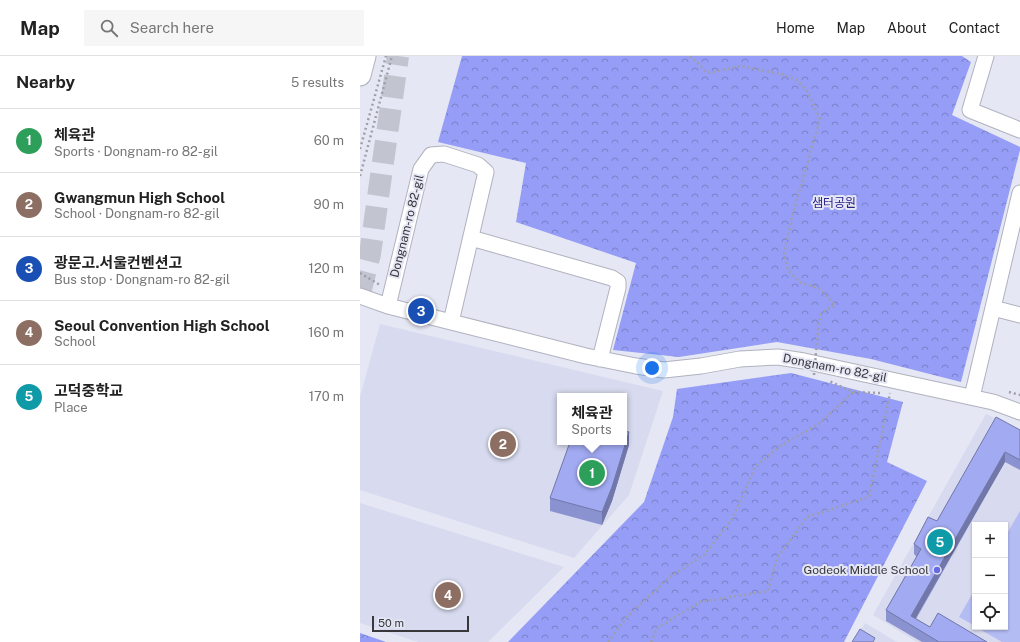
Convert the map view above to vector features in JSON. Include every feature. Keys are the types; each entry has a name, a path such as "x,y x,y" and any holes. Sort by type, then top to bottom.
{"main road":[{"path":"360,75 365,56"}],"street":[{"path":"986,56 970,110 1020,130"},
{"name":"Dongnam-ro 82-gil","path":"388,306 421,169 431,155 444,154 478,165 486,172 451,322"},
{"path":"972,398 1020,193"},
{"path":"471,238 612,278 618,282 618,288 600,359"},
{"name":"Dongnam-ro 82-gil","path":"360,296 388,306 451,322 600,359 636,366 664,370 701,366 740,359 778,357 804,361 994,402 1020,412"},
{"path":"993,308 1020,315"}],"path":[{"path":"360,149 386,56"},
{"path":"360,176 392,56"},
{"path":"690,56 708,73 741,66 785,75 796,80 807,91 820,119 793,213 784,253 788,270 800,282 819,288 835,306 821,313 814,374 820,378"},
{"path":"651,642 657,628 700,602 768,591 777,558 807,517 869,497 890,393 853,392 827,380"},
{"path":"608,642 626,618 670,576 705,554 732,519 755,467 780,446 819,424 853,392"}],"shaded area":[{"path":"380,324 663,391 629,495 574,558 360,490 360,397"},
{"name":"Godeok Middle School","path":"986,414 1020,429 1020,642 917,642 873,615"},
{"path":"360,503 564,567 488,642 418,642 360,623"},
{"path":"1020,511 1020,642 1002,642 981,630 1008,630 1008,532"},
{"path":"972,594 972,624 959,617"},
{"path":"865,623 897,642 853,642"}],"green space":[{"name":"샘터공원","path":"462,56 962,56 971,62 952,115 1020,147 1020,150 961,382 871,359 777,342 679,357 613,350 636,263 516,222 526,163 438,142"},
{"path":"791,373 903,402 887,462 927,481 844,642 508,642 644,502 673,417 677,389"},
{"path":"360,633 386,642 360,642"}],"building":[{"path":"996,417 1020,430 1020,460 1005,452 911,616 930,627 938,613 987,642 939,642 886,610 921,549 914,544 928,517 937,521"},
{"path":"569,445 625,445 612,487 602,512 550,498"},
{"path":"860,629 875,638 873,642 852,642"}],"tunnel":[{"path":"360,293 370,254 398,56"}],"place":[{"name":"광문고.서울컨벤션고","path":"421,311"},
{"name":"Gwangmun High School","path":"503,444"},
{"name":"체육관","path":"592,473"},
{"name":"고덕중학교","path":"940,542"},
{"name":"Godeok Middle School","path":"937,570"},
{"name":"Seoul Convention High School","path":"448,595"}]}
